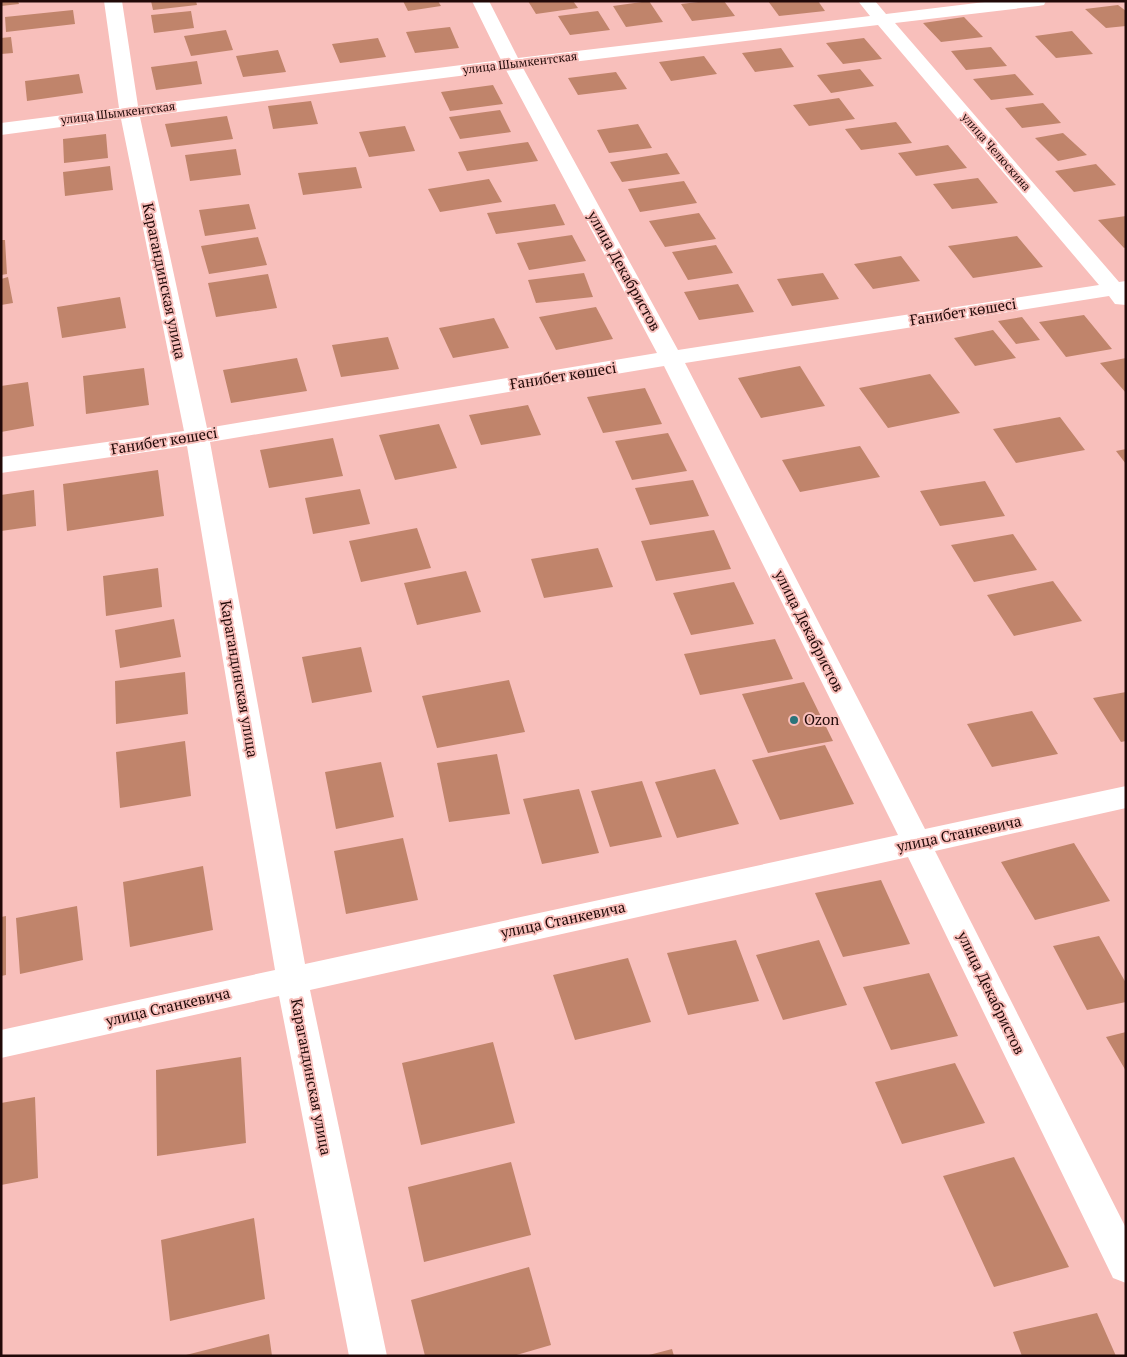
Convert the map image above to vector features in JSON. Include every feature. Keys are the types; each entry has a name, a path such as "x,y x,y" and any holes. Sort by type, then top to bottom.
{"street":[{"name":"Карагандинская улица","path":"113,1 129,112 197,437 292,980 368,1356"},
{"name":"улица Декабристов","path":"480,1 511,64 672,358 917,844 1126,1266"},
{"name":"улица Челюскина","path":"866,1 1122,292"},
{"name":"улица Шымкентская","path":"1,129 511,64 1038,1"},
{"name":"Ғанибет көшесі","path":"1,465 197,437 672,358 1122,292"},
{"name":"улица Станкевича","path":"1,1044 1126,797"}],"building":[{"path":"1,1 18,1 19,4 1,6"},
{"path":"151,1 196,1 197,5 153,10"},
{"path":"403,1 438,1 441,6 408,11"},
{"path":"528,1 573,1 578,8 536,14"},
{"path":"649,1 663,22 626,27 613,6"},
{"path":"724,1 735,16 692,21 681,4"},
{"path":"768,1 818,1 825,11 779,16"},
{"path":"1118,5 1126,11 1126,26 1106,28 1085,9"},
{"path":"73,10 75,24 6,32 5,17"},
{"path":"191,11 194,28 154,33 151,15"},
{"path":"598,11 610,30 570,35 558,16"},
{"path":"964,17 983,37 941,42 923,23"},
{"path":"450,27 459,48 415,53 406,32"},
{"path":"226,30 233,50 191,56 184,36"},
{"path":"1072,31 1093,54 1056,58 1035,36"},
{"path":"11,37 13,53 1,54 1,38"},
{"path":"378,38 386,57 340,63 332,44"},
{"path":"864,38 882,59 843,64 826,43"},
{"path":"991,47 1007,66 966,70 951,51"},
{"path":"781,48 794,67 755,72 742,53"},
{"path":"278,50 286,72 243,77 236,56"},
{"path":"704,56 717,74 671,81 659,62"},
{"path":"197,61 202,84 156,90 151,67"},
{"path":"860,69 874,86 831,93 817,75"},
{"path":"616,72 627,89 578,95 568,78"},
{"path":"79,74 83,93 27,101 25,81"},
{"path":"1015,74 1034,95 991,100 973,79"},
{"path":"493,85 503,104 450,111 441,92"},
{"path":"839,98 855,119 809,126 793,105"},
{"path":"311,101 318,124 273,129 268,106"},
{"path":"1043,103 1061,123 1022,128 1005,108"},
{"path":"500,110 511,132 460,139 449,117"},
{"path":"227,116 233,139 171,147 165,124"},
{"path":"896,122 912,143 861,150 845,129"},
{"path":"638,124 652,148 609,153 597,130"},
{"path":"405,126 415,151 369,157 359,132"},
{"path":"1063,133 1087,155 1058,161 1035,138"},
{"path":"106,134 108,158 64,163 63,139"},
{"path":"528,142 538,161 467,171 458,152"},
{"path":"948,145 967,168 916,176 898,153"},
{"path":"236,149 241,175 190,181 185,155"},
{"path":"667,153 680,174 622,182 610,162"},
{"path":"1096,164 1116,185 1074,192 1055,171"},
{"path":"110,166 113,190 65,196 63,172"},
{"path":"356,167 362,188 303,195 298,173"},
{"path":"978,178 998,203 952,209 933,184"},
{"path":"489,179 502,202 440,212 428,189"},
{"path":"684,181 697,203 640,212 628,189"},
{"path":"249,204 256,229 205,236 199,210"},
{"path":"555,204 565,225 496,234 487,213"},
{"path":"699,213 716,239 665,247 649,221"},
{"path":"1126,216 1126,247 1124,248 1098,220"},
{"path":"572,235 586,261 529,270 517,243"},
{"path":"1017,236 1043,267 973,278 948,246"},
{"path":"258,237 267,265 209,274 201,246"},
{"path":"1,240 5,240 7,274 1,275"},
{"path":"716,245 733,273 688,280 672,252"},
{"path":"901,256 920,281 873,289 854,264"},
{"path":"584,273 593,297 536,303 528,280"},
{"path":"823,273 839,299 792,306 777,279"},
{"path":"268,274 277,308 216,317 208,283"},
{"path":"8,277 13,303 1,305 1,279"},
{"path":"738,284 754,312 699,320 684,292"},
{"path":"120,297 126,328 62,338 57,307"},
{"path":"596,307 613,339 556,350 539,317"},
{"path":"1084,315 1112,349 1066,357 1039,322"},
{"path":"1022,317 1040,340 1016,344 998,321"},
{"path":"494,318 509,348 453,358 439,328"},
{"path":"993,330 1016,358 975,366 954,338"},
{"path":"388,337 399,369 341,377 332,345"},
{"path":"297,358 307,391 231,403 223,370"},
{"path":"1126,358 1126,393 1100,363"},
{"path":"800,366 825,406 761,418 738,378"},
{"path":"144,368 149,405 86,414 83,376"},
{"path":"930,374 960,413 888,428 859,388"},
{"path":"28,382 34,426 1,432 1,386"},
{"path":"645,388 662,424 603,433 587,397"},
{"path":"528,405 541,435 481,445 469,415"},
{"path":"1060,417 1085,450 1016,463 993,429"},
{"path":"439,424 457,468 395,480 379,435"},
{"path":"668,433 687,471 632,480 615,441"},
{"path":"333,438 343,476 269,488 260,450"},
{"path":"860,446 880,477 800,492 782,460"},
{"path":"1126,449 1126,464 1116,451"},
{"path":"158,470 164,516 67,531 63,484"},
{"path":"693,480 709,516 650,525 635,488"},
{"path":"985,481 1005,516 940,526 920,491"},
{"path":"360,489 370,524 313,534 305,498"},
{"path":"34,490 36,526 1,531 1,495"},
{"path":"417,528 431,568 361,582 349,541"},
{"path":"714,530 731,569 656,581 641,541"},
{"path":"1013,534 1037,570 974,582 951,545"},
{"path":"598,548 613,587 544,598 531,559"},
{"path":"158,568 162,607 106,616 103,576"},
{"path":"466,571 481,612 417,625 404,583"},
{"path":"1053,581 1082,621 1014,636 987,595"},
{"path":"734,582 754,624 691,635 673,593"},
{"path":"174,619 181,657 120,668 115,630"},
{"path":"775,639 793,679 700,695 684,654"},
{"path":"361,647 372,692 312,703 302,657"},
{"path":"185,672 188,714 116,724 115,681"},
{"path":"509,680 525,732 437,748 422,696"},
{"path":"804,682 833,741 768,753 742,694"},
{"path":"1126,692 1126,741 1121,742 1093,698"},
{"path":"1032,711 1058,754 992,767 967,724"},
{"path":"185,741 191,796 120,808 116,752"},
{"path":"825,745 854,804 780,820 752,760"},
{"path":"497,754 510,814 449,822 437,763"},
{"path":"381,762 394,817 336,829 325,772"},
{"path":"715,769 739,824 677,838 655,782"},
{"path":"642,781 662,837 610,847 591,791"},
{"path":"579,789 599,853 542,864 523,799"},
{"path":"403,838 418,900 346,914 334,851"},
{"path":"1074,843 1110,901 1035,920 1001,862"},
{"path":"203,866 213,930 130,947 123,882"},
{"path":"881,880 910,944 843,957 815,893"},
{"path":"77,906 83,960 20,974 16,918"},
{"path":"6,916 6,975 1,976 1,917"},
{"path":"1099,936 1126,983 1126,1002 1087,1010 1053,946"},
{"path":"736,940 759,1001 688,1015 667,953"},
{"path":"819,940 847,1005 783,1020 756,955"},
{"path":"628,958 651,1022 575,1040 553,975"},
{"path":"929,973 958,1036 891,1050 863,987"},
{"path":"1126,1032 1126,1071 1106,1037"},
{"path":"493,1042 515,1123 421,1145 402,1063"},
{"path":"241,1057 246,1143 157,1156 156,1070"},
{"path":"955,1063 985,1123 902,1144 875,1082"},
{"path":"35,1097 38,1178 1,1185 1,1103"},
{"path":"1014,1157 1069,1267 994,1287 943,1176"},
{"path":"511,1162 531,1235 424,1262 408,1187"},
{"path":"254,1218 265,1299 170,1321 161,1240"},
{"path":"529,1267 551,1345 513,1356 425,1356 411,1300"},
{"path":"1097,1313 1116,1356 1022,1356 1013,1332"},
{"path":"269,1334 272,1356 186,1356 186,1355"},
{"path":"672,1349 674,1356 649,1356 649,1355"}],"place":[{"name":"Ozon","path":"794,720"}]}
